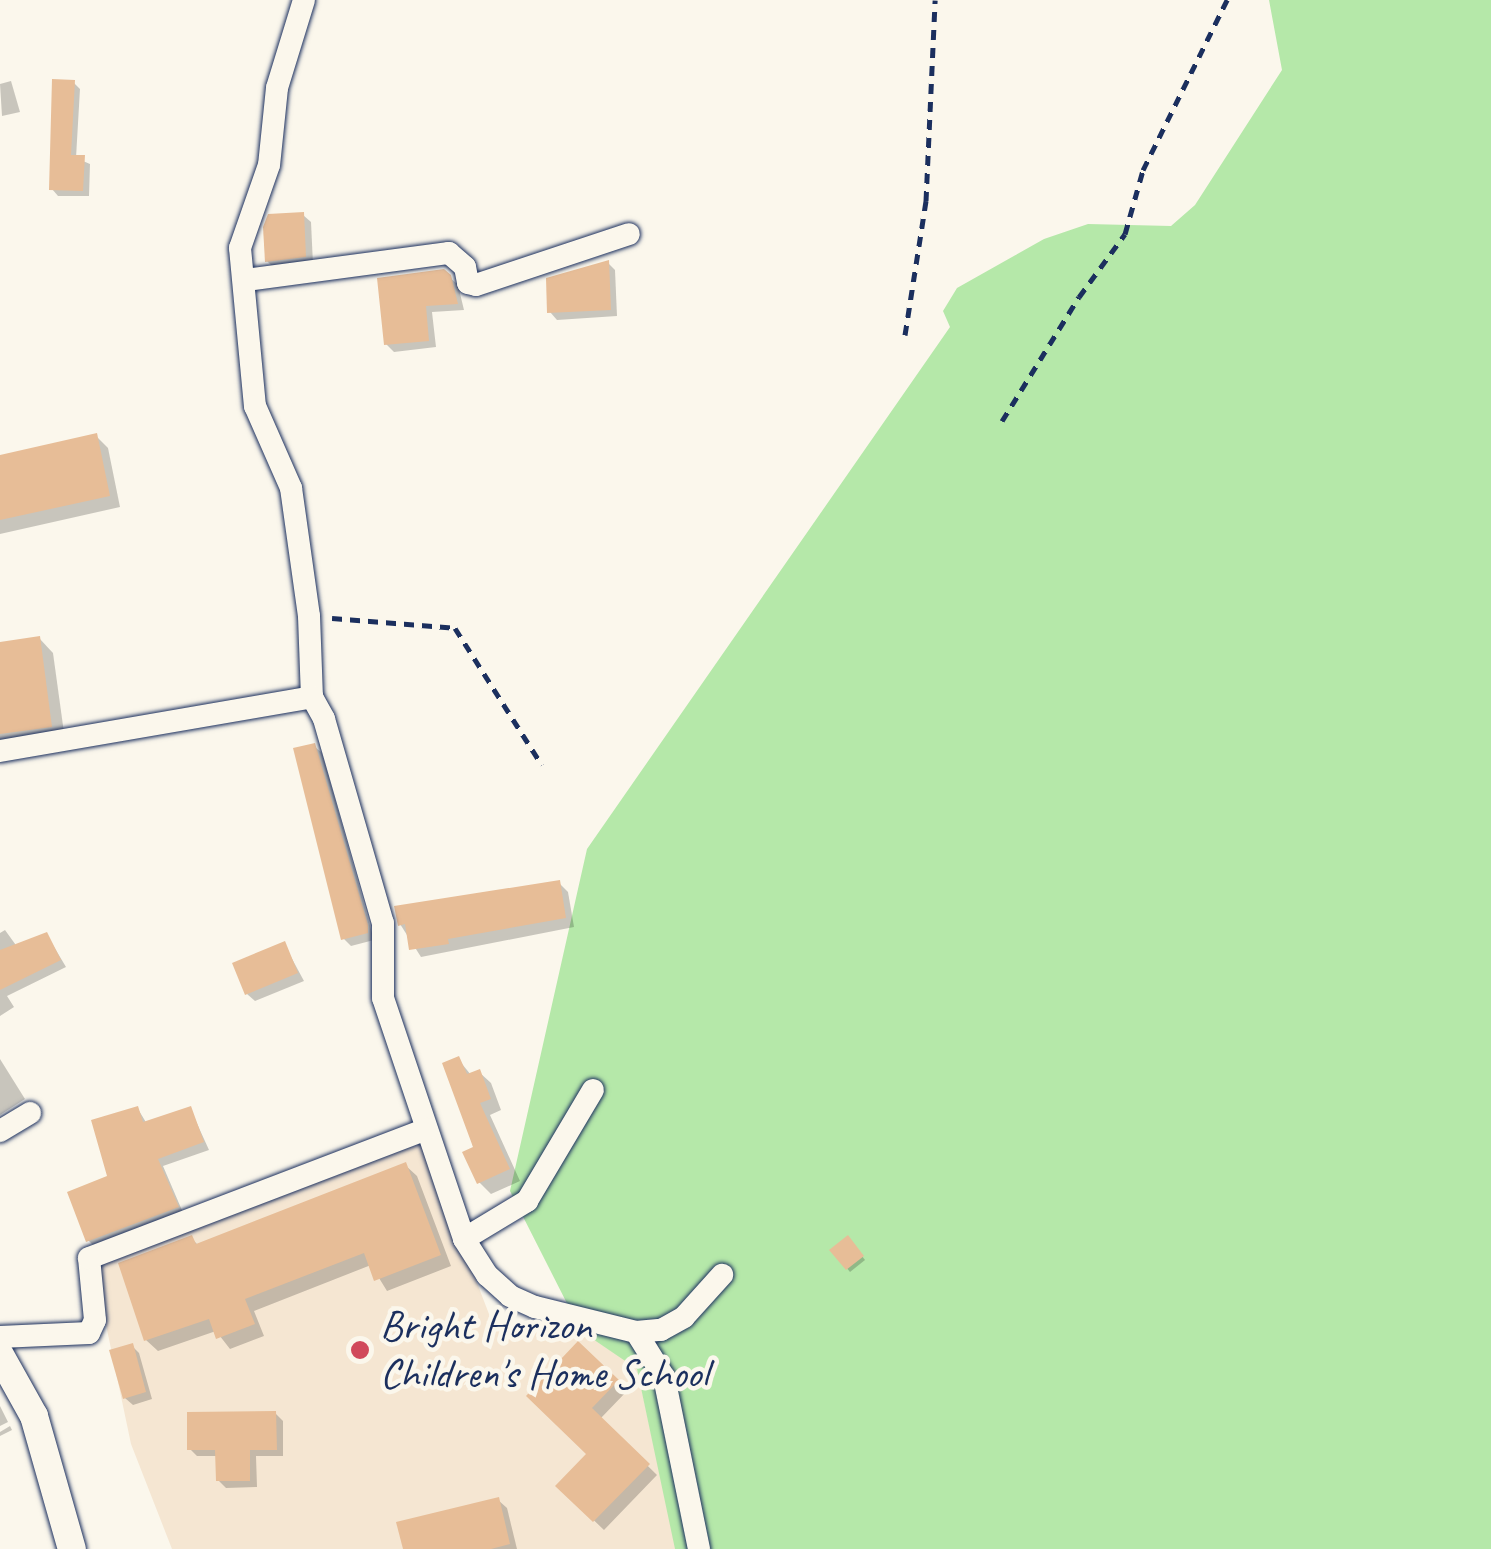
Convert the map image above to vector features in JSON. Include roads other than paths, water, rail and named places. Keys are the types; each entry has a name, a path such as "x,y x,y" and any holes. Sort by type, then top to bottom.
{"street":[{"path":"304,0 277,88 269,165 240,248 255,406 291,488 309,616 312,697 324,719 383,923 380,985 426,1128 464,1239 487,1276 510,1296 535,1307 636,1332 661,1330 684,1317 722,1274"},
{"path":"246,280 449,252 465,267 468,284 476,284 630,234"},
{"path":"0,751 312,697"},
{"path":"464,1239 527,1201 593,1090"},
{"path":"0,1130 30,1113"},
{"path":"0,1337 89,1333 95,1320 89,1258 426,1128"},
{"path":"636,1332 664,1377 699,1549"},
{"path":"0,1355 34,1416 72,1549"}],"place":[{"name":"Bright Horizon Children's Home School","path":"360,1350"}]}
